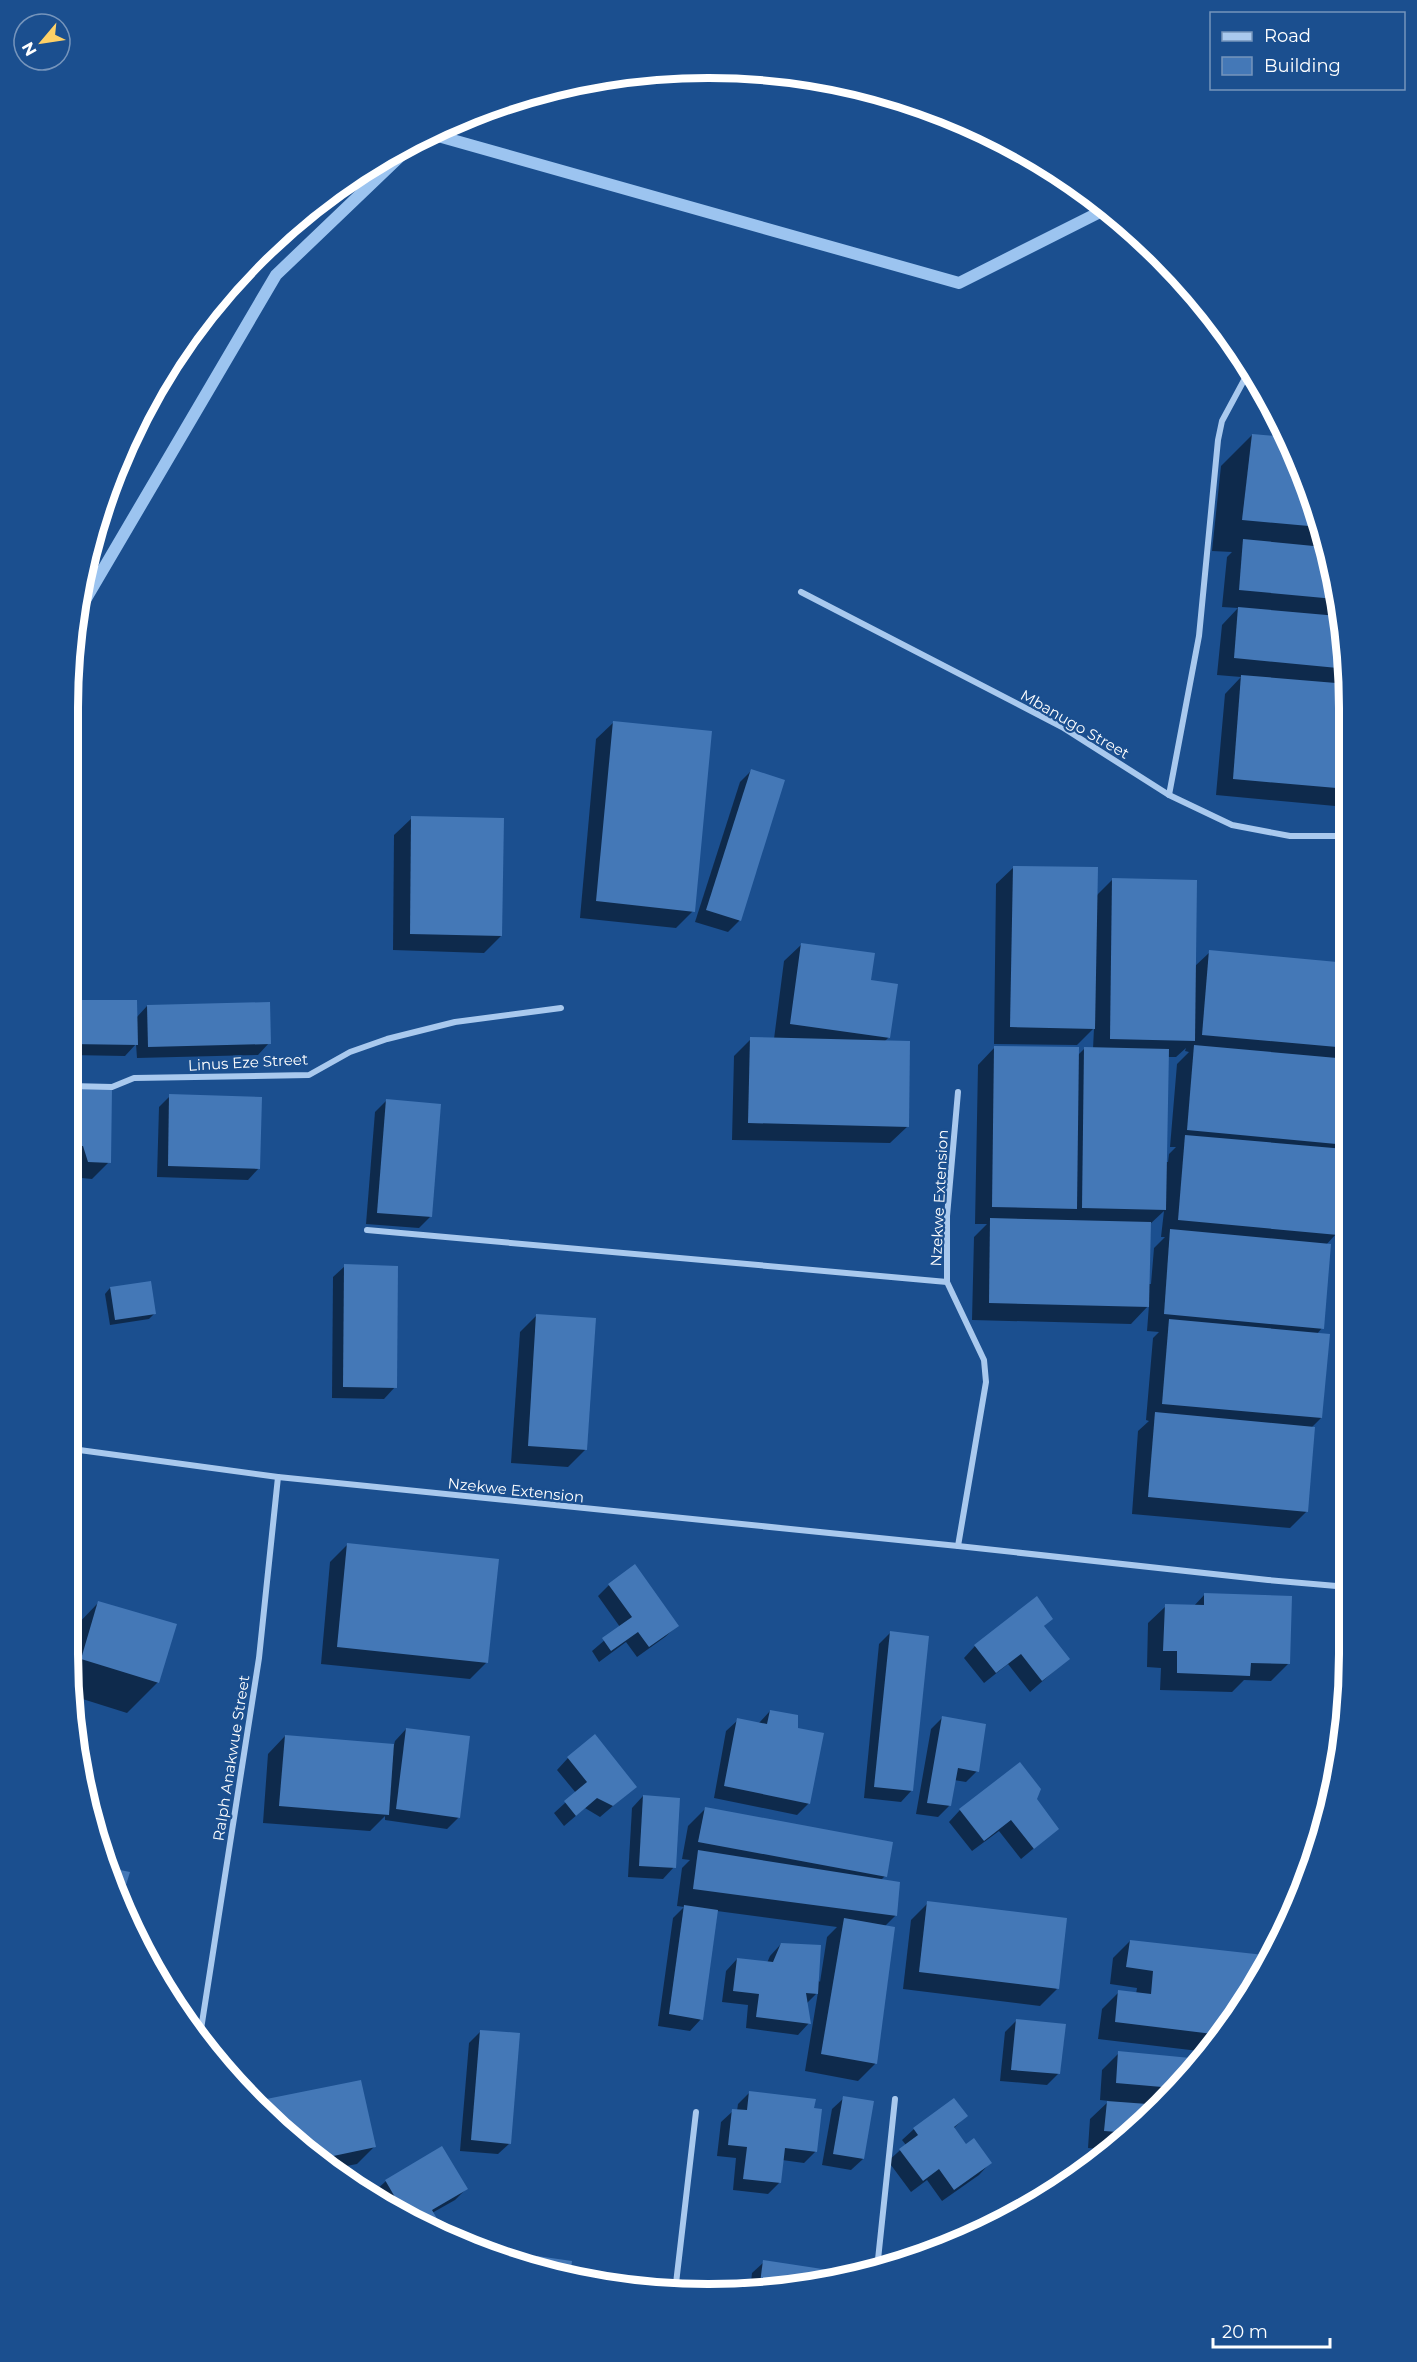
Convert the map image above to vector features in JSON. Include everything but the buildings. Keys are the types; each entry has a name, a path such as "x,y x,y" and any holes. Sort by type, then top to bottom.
{"street":[{"path":"1169,795 1199,636 1218,440 1222,422 1245,378"},
{"name":"Mbanugo Street","path":"801,592 1062,727 1169,795 1232,825 1290,836 1339,836"},
{"name":"Linus Eze Street","path":"78,1086 112,1087 134,1078 309,1075 350,1052 387,1039 455,1022 561,1008"},
{"name":"Nzekwe Extension","path":"958,1092 947,1216 947,1282 984,1360 986,1382 958,1546"},
{"path":"367,1230 947,1282"},
{"name":"Nzekwe Extension","path":"78,1450 278,1478 1339,1586"},
{"name":"Ralph Anakwue Street","path":"201,2028 259,1658 278,1478"},
{"path":"878,2261 896,2099"},
{"path":"676,2283 696,2112"}],"waterway":[{"path":"443,137 959,283 1098,213"},
{"path":"88,594 276,275 395,161"}]}
